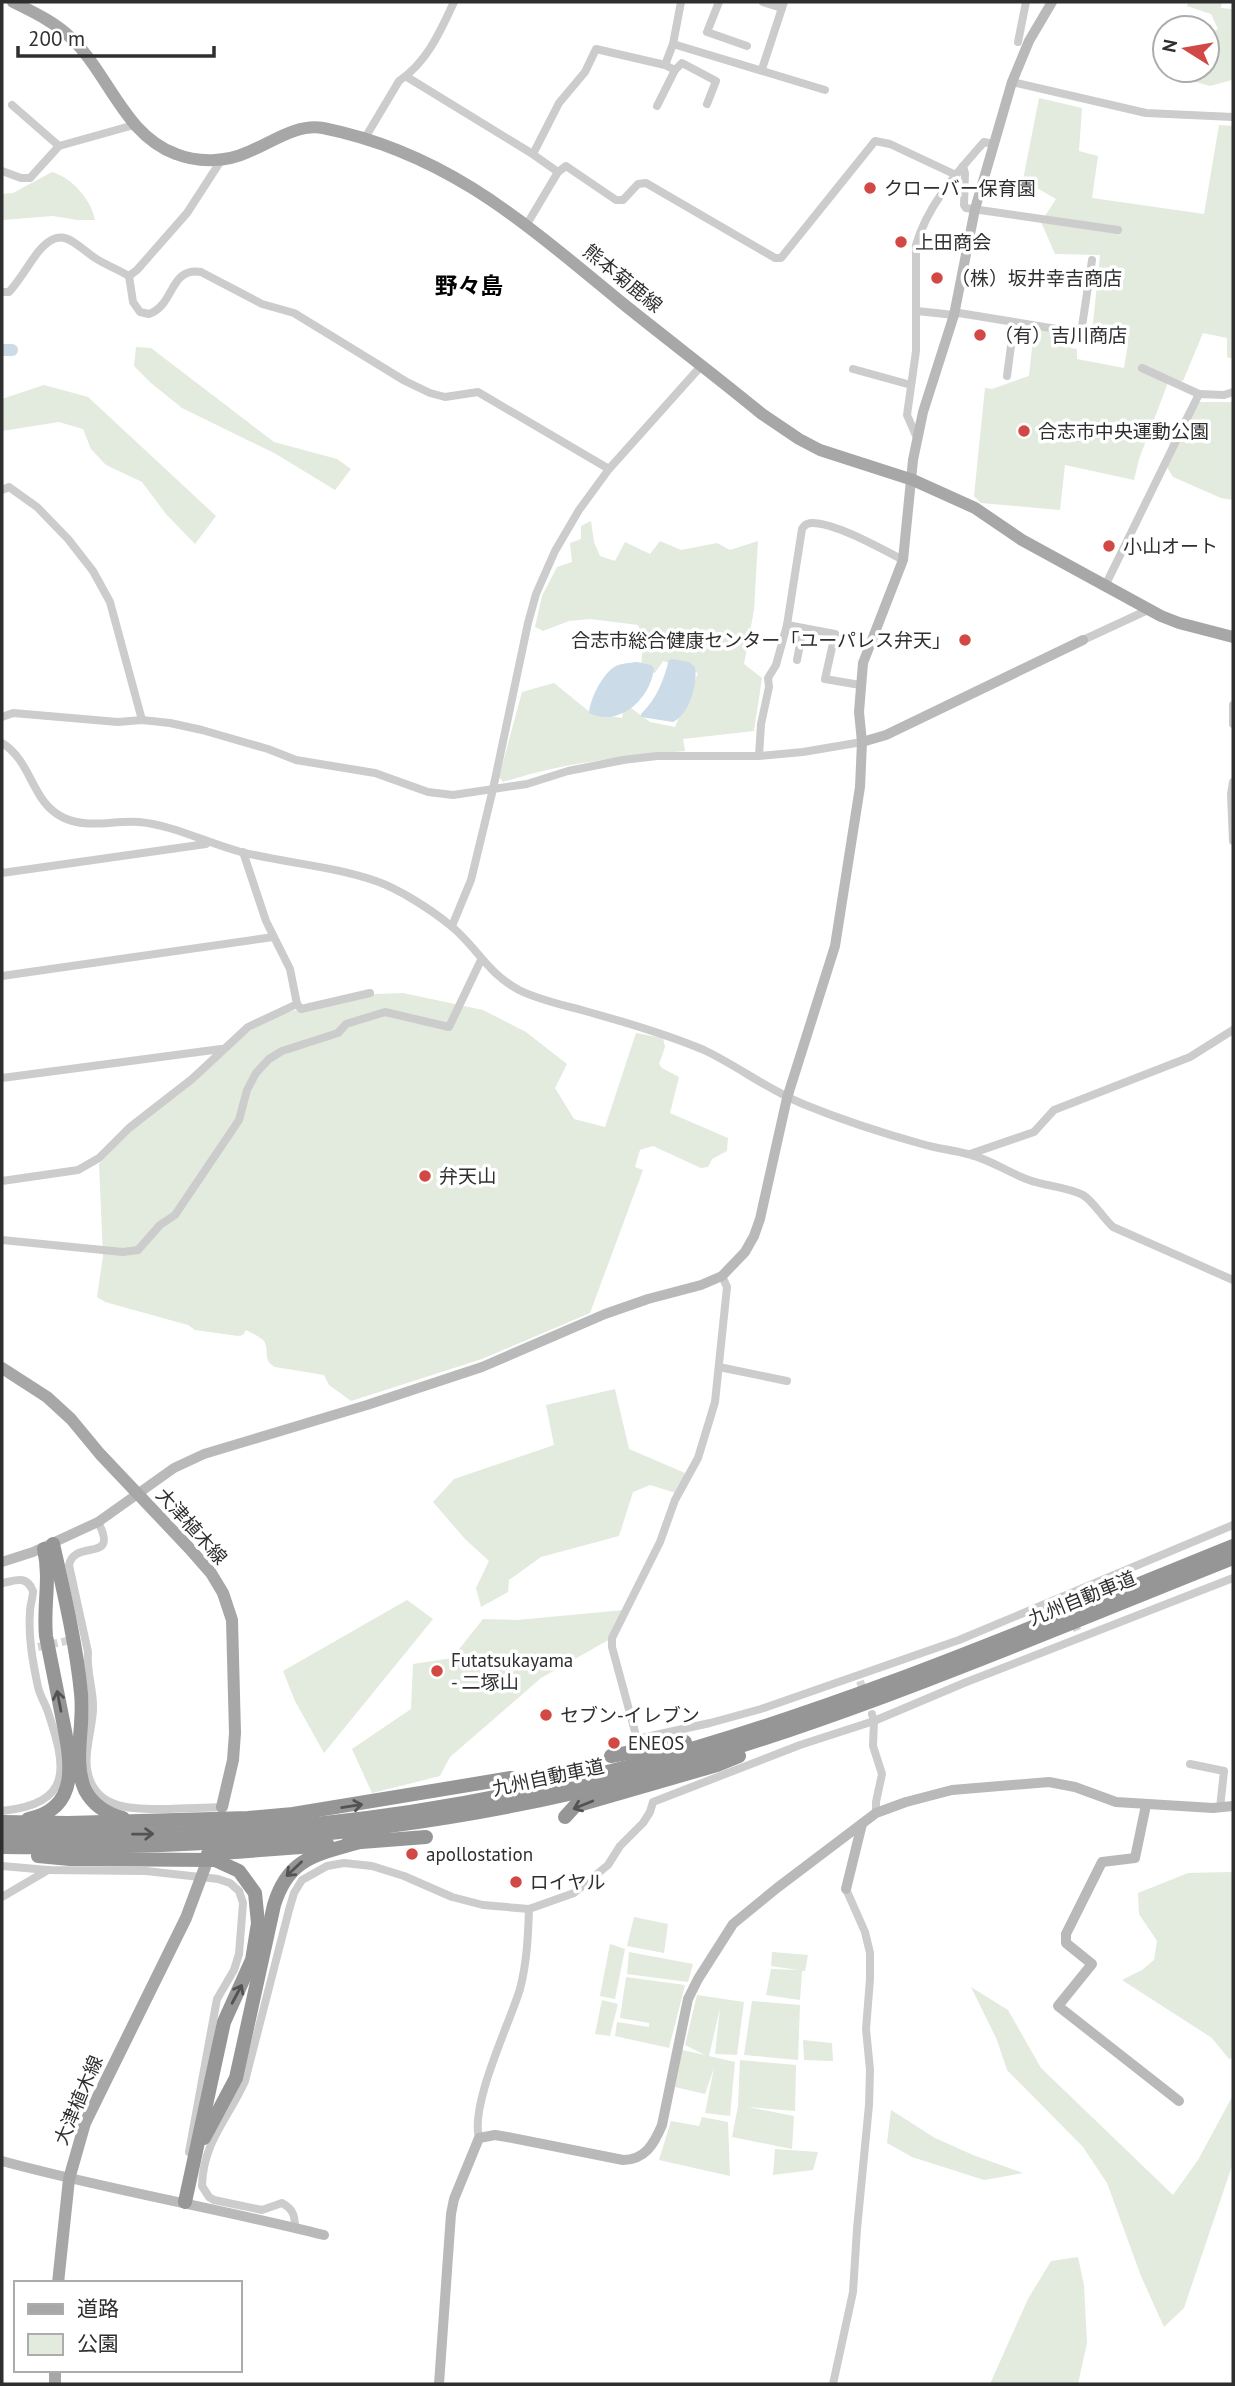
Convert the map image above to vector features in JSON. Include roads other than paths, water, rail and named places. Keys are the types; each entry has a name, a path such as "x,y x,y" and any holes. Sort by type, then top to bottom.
{"highway":[{"path":"49,1546 80,1686 83,1717 80,1761 86,1791 95,1803 116,1816 165,1816 187,1820"},
{"path":"2,1821 33,1818 51,1809 63,1795 70,1777 69,1755 46,1636 49,1546"},
{"name":"九州自動車道","path":"2,1835 190,1833 314,1824 496,1796 628,1767 710,1744 823,1707 963,1655 1233,1546"},
{"name":"九州自動車道","path":"2,1847 71,1848 237,1842 346,1832 449,1817 538,1800 648,1774 727,1751 900,1690 1233,1558"},
{"path":"565,1816 575,1806 717,1765 900,1690"},
{"path":"611,1756 693,1741 823,1707"},
{"path":"2,1821 68,1824 293,1814 512,1778"},
{"path":"159,1858 426,1837"},
{"path":"183,2202 205,2133 227,2098 238,2070 277,1894 287,1875 301,1862 313,1855 356,1843"},
{"path":"2,1854 70,1859 215,1860 233,1866 251,1885 258,1912 252,1960 224,2022 183,2202"}],"main road":[{"name":"熊本菊鹿線","path":"13,2 34,12 70,37 134,125 155,144 176,154 202,160 222,159 247,153 294,131 316,127 365,138 422,160 477,190 527,224 762,414 799,439 820,450 913,480 975,508 1022,540 1179,624 1233,637"},
{"name":"大津植木線","path":"2,1368 47,1397 71,1419 138,1496 169,1525 211,1573 223,1593 232,1620 234,1733 233,1760 222,1807"},
{"name":"大津植木線","path":"58,2281 69,2179 77,2146 94,2102 186,1918 204,1872"}],"street":[{"path":"365,138 399,81 407,77 429,52 454,2"},
{"path":"664,65 673,44 681,2"},
{"path":"719,2 707,32 747,46"},
{"path":"762,69 783,5 763,2"},
{"path":"1018,42 1027,2"},
{"path":"2,1562 49,1546 98,1522 174,1468 204,1454 482,1367 605,1314 722,1276 746,1252 754,1236 787,1098 835,946 858,798 862,742 860,685 863,663 904,560 917,439 930,386 954,315 975,209 1012,82 1029,41 1052,2"},
{"path":"673,44 825,90"},
{"path":"533,154 559,103 585,72 596,49 675,70"},
{"path":"657,106 675,70 682,64 716,80 707,104"},
{"path":"407,77 558,172"},
{"path":"1012,82 1146,113 1233,117"},
{"path":"12,104 59,146"},
{"path":"2,171 20,178 30,178 59,146 134,125"},
{"path":"527,224 558,172 564,167 616,200 623,200 638,184 646,183 775,258 786,252 875,141 890,144 956,174"},
{"path":"917,439 907,415 916,351 916,245 937,199 956,174 984,142 993,144"},
{"path":"129,276 187,213 222,159"},
{"path":"963,166 966,208 1118,230"},
{"path":"2,292 9,292 40,250 50,240 60,237 68,237 104,264 129,276"},
{"path":"918,311 954,315 959,313 1081,334 1092,260"},
{"path":"129,276 134,302 140,312 149,314 161,307 174,285 187,271 201,272 262,304 294,313 405,381 430,393 445,397 478,392 609,469"},
{"path":"1007,376 1014,323"},
{"path":"452,926 471,880 493,789 527,623 536,594 555,551 579,510 609,469 702,365"},
{"path":"1142,368 1199,394 1224,395 1233,392"},
{"path":"853,369 911,385"},
{"path":"1105,586 1199,394"},
{"path":"2,490 9,487 37,507 68,539 93,571 110,601 142,720"},
{"path":"759,756 768,678 776,665 787,625 802,529 805,525 817,524 843,532 904,560"},
{"path":"2,717 13,713 118,722 142,720 202,730 296,760 375,773 428,792 453,795 527,784 568,771 646,757 759,756 862,742 886,735 1150,609"},
{"path":"787,625 835,634 825,679 860,685"},
{"path":"797,660 803,628"},
{"path":"1233,705 1233,724"},
{"path":"2,743 14,750 26,766 41,799 67,819 88,824 139,822 243,852 318,866 377,881 452,926 481,960 520,990 633,1025 705,1051 787,1098 846,1121 897,1137 970,1154 1027,1179 1084,1196 1113,1227 1233,1280"},
{"path":"1233,782 1233,841"},
{"path":"2,873 209,843"},
{"path":"243,852 266,921 290,969 301,1009 370,993"},
{"path":"2,976 273,936"},
{"path":"2,1240 123,1252 138,1250 160,1225 175,1215 239,1121 247,1090 256,1073 269,1059 282,1051 338,1033 346,1024 384,1012 449,1027 481,960"},
{"path":"2,1181 78,1170 99,1158 129,1128 192,1079 248,1027 298,1004"},
{"path":"970,1154 1034,1132 1055,1110 1189,1057 1233,1030"},
{"path":"2,1078 223,1049"},
{"path":"722,1276 727,1286 715,1402 698,1458 675,1500 660,1542 612,1638 612,1647 637,1739 761,1709 858,1678 1064,1599 1233,1525"},
{"path":"719,1367 787,1381"},
{"path":"98,1522 104,1537 101,1546 93,1552 78,1552 71,1557 69,1565 82,1637 88,1652 87,1664 93,1698 87,1759 93,1786 102,1797 115,1805 131,1809 222,1807"},
{"path":"2,1583 18,1578 32,1587 29,1635 35,1648 39,1689 61,1763 61,1779 45,1800 32,1806 2,1811"},
{"path":"295,2228 295,2216 289,2207 282,2203 262,2210 214,2200 202,2186 215,2132 237,2099 245,2081 277,1952 294,1893 302,1880 327,1866 344,1863 383,1869 472,1903 529,1909 574,1893 608,1865 620,1846 643,1823 653,1802 943,1692 1079,1635 1233,1578"},
{"path":"873,1718 873,1746 882,1774 876,1813"},
{"path":"1190,1764 1224,1771 1220,1808"},
{"path":"479,2138 495,2135 623,2160 642,2156 656,2140 662,2125 688,1999 733,1924 876,1813 951,1790 1049,1782 1075,1787 1116,1802 1233,1807"},
{"path":"1146,1805 1135,1858 1102,1862 1066,1934 1066,1942 1092,1964 1058,2006 1179,2101"},
{"path":"833,2384 853,2292 869,2094 870,2070 866,2029 870,1953 865,1932 846,1889 862,1825"},
{"path":"2,1866 48,1870 204,1872 230,1883 239,1891 243,1903 243,1945 234,1969 217,1999 183,2202"},
{"path":"2,1897 48,1870"},
{"path":"439,2384 451,2214 479,2138 477,2130 487,2081 526,1963 529,1909"},
{"path":"2,2161 69,2179 324,2235"}],"water":[{"path":"669,660 689,662 695,667 694,690 688,706 673,722 641,717 659,689"},
{"path":"637,662 654,668 652,679 640,699 632,707 612,717 589,713 597,688 605,676 614,667"}],"waterway":[{"path":"2,350 12,350"}],"tunnel":[{"path":"1065,1601 1078,1632"},
{"path":"38,1647 76,1639"},
{"path":"860,1681 865,1695"}],"place":[{"name":"クローバー保育園","path":"870,188"},
{"name":"上田商会","path":"901,242"},
{"name":"（株）坂井幸吉商店","path":"937,278"},
{"name":"（有）吉川商店","path":"980,335"},
{"name":"合志市中央運動公園","path":"1024,431"},
{"name":"小山オート","path":"1109,546"},
{"name":"合志市総合健康センター「ユーパレス弁天」","path":"965,640"},
{"name":"弁天山","path":"425,1176"},
{"name":"Futatsukayama - 二塚山","path":"437,1671"},
{"name":"セブン-イレブン","path":"546,1715"},
{"name":"ENEOS","path":"614,1743"},
{"name":"apollostation","path":"412,1854"},
{"name":"ロイヤル","path":"516,1882"}],"district":[{"name":"野々島","path":"469,285"}]}
